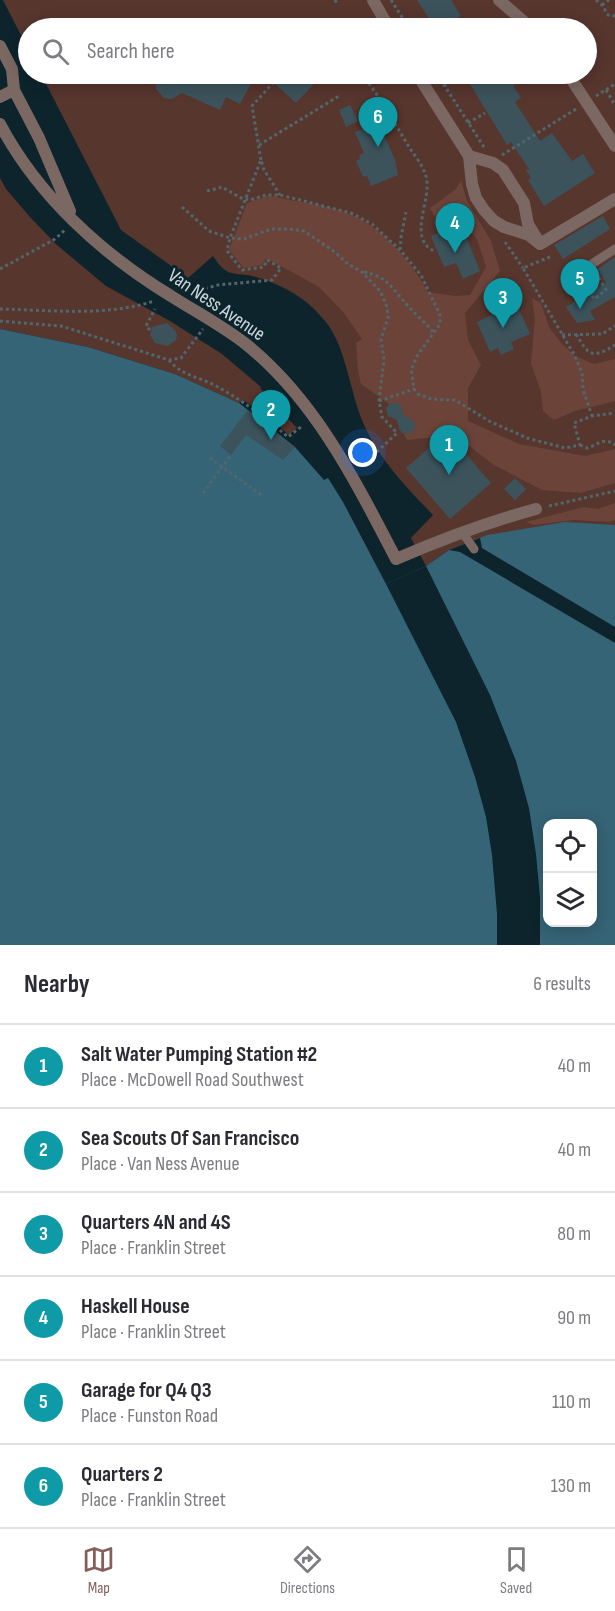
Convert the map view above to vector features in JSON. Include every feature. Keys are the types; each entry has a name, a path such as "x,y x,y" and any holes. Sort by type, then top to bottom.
{"street":[{"path":"373,0 383,18"},
{"path":"499,0 520,18"},
{"name":"Van Ness Avenue","path":"0,46 12,69 14,90 39,138 74,220"},
{"path":"423,84 469,156 471,184 484,210 494,221 504,227 529,235 540,244"},
{"path":"575,84 615,146"},
{"path":"0,97 14,90"},
{"name":"Van Ness Avenue","path":"0,124 15,152 74,220 103,249 170,296 210,319 247,345 274,370 314,417 347,466 396,559 462,532"},
{"path":"469,156 493,163 503,170 524,202 528,224 540,244"},
{"path":"540,244 615,199"},
{"path":"462,532 536,509"}],"lane":[{"path":"587,267 615,249"},
{"path":"462,532 474,549"}],"path":[{"path":"391,0 403,18"},
{"path":"596,0 602,4 606,13 615,16"},
{"path":"602,4 609,0"},
{"path":"272,84 252,106 264,170 280,195"},
{"path":"370,84 426,176 425,205 421,221 422,236 427,247 436,252"},
{"path":"615,84 606,90 615,105"},
{"path":"440,88 445,85 489,154"},
{"path":"258,145 339,96"},
{"path":"497,158 587,102"},
{"path":"464,126 485,113"},
{"path":"199,290 218,285 272,280 281,268 267,260 264,267 242,270 227,251 261,160"},
{"path":"207,191 222,186 246,199 253,200 266,195 280,195 351,213 372,224 400,250 421,275 441,320 411,370 414,389 418,394 423,397 455,400 489,421 527,438 565,448 580,445 587,448 600,441 612,442 615,445"},
{"path":"182,207 209,231 230,238 244,239 271,229 297,229 310,234 348,264 362,272 381,292 388,318 381,339 384,360 380,401 382,417 397,433 367,461"},
{"path":"400,250 406,212"},
{"path":"0,269 55,239"},
{"path":"550,257 523,268 575,356 582,373 583,389 592,416"},
{"path":"362,272 377,275 388,281 408,307 435,333"},
{"path":"577,294 589,291 594,298 606,290 599,278"},
{"path":"0,309 93,310 140,305 170,296"},
{"path":"150,330 146,327 155,309"},
{"path":"0,321 61,326 169,360 181,358 210,319"},
{"path":"562,335 602,334 615,326"},
{"path":"576,334 586,351 592,354 603,353 615,345"},
{"path":"169,360 176,369 216,385 246,404 288,437 302,426"},
{"path":"380,401 414,389"},
{"path":"580,445 574,423 592,416 615,413"},
{"path":"203,493 231,455"},
{"path":"210,458 261,495"},
{"path":"536,509 615,491"}],"shaded area":[{"path":"3,0 615,0 615,525 449,550 426,566 411,538 433,515 393,470 368,434 338,342 325,321 310,305 292,292 263,279 228,272 213,256 188,278 121,230 46,84 597,84 597,18 18,18 18,29"},
{"path":"0,178 6,189 57,245 106,286 170,321 222,354 261,387 297,428 289,435 262,412 243,400 239,403 175,374 88,347 0,329"},
{"path":"461,181 467,201 491,241 500,271 465,313 468,340 481,365 468,388 468,421 519,444 585,456 615,449 615,483 581,493 542,490 494,465 455,435 407,440 388,403 361,384 356,343 362,339 344,313 319,287 272,261 266,259 262,265 244,268 229,250 247,203 267,196 320,205 345,212 371,225 403,256 428,292 455,296 470,295 486,267 477,239 460,220 436,219 430,208 456,189"},
{"path":"532,298 541,303 549,327 575,356 594,364 615,359 615,401 575,411 554,420 543,411 541,392 531,363 535,319"},
{"path":"615,503 615,520 609,522 574,520 534,525 526,522 584,507 598,509"}],"water":[{"path":"0,329 88,347 175,374 239,403 295,447 324,480 328,478 386,584 426,566 449,550 487,535 565,522 615,525 615,945 0,945"}],"pier":[{"path":"480,538 482,548 615,627 615,643 460,552 449,550"},
{"path":"426,566 490,695 516,761 529,808 536,854 540,897 540,945 497,945 492,855 486,817 475,777 456,722 386,584"}],"building":[{"path":"417,0 451,0 461,16 458,18 429,18"},
{"path":"156,84 251,84 240,104 226,97 220,110 182,93 172,99 164,98 156,89"},
{"path":"275,84 314,84 296,103"},
{"path":"470,84 516,84 513,86 521,98 515,102 540,141 552,133 572,161 583,154 595,173 544,206 528,180 531,178 526,170 529,169 511,142 507,145"},
{"path":"350,105 358,121 346,127 339,110"},
{"path":"379,123 395,160 398,175 371,186 367,176 363,177 356,161 360,159 359,155 364,153 355,132"},
{"path":"603,216 610,229 563,259 554,245"},
{"path":"455,226 457,232 463,229 480,271 463,279 456,263 444,267 431,236"},
{"path":"615,257 615,297 590,311 595,320 577,323 566,307 606,283 598,269"},
{"path":"505,292 507,298 513,295 530,334 511,342 514,349 501,355 498,348 490,352 477,322 494,314 490,306 496,303 493,297"},
{"path":"167,323 175,330 176,340 168,346 155,343 150,335 152,327"},
{"path":"392,402 400,404 403,414 414,422 415,427 412,433 402,433 397,420 388,416 386,408"},
{"path":"248,410 295,447 283,460 246,435 231,455 220,446"},
{"path":"447,432 491,483 450,519 406,468"},
{"path":"515,478 526,489 515,500 504,489"}],"place":[{"name":"Quarters 2","path":"378,147"},
{"name":"Haskell House","path":"455,253"},
{"name":"Garage for Q4 Q3","path":"580,309"},
{"name":"Quarters 4N and 4S","path":"503,328"},
{"name":"Sea Scouts Of San Francisco","path":"271,440"},
{"name":"Salt Water Pumping Station #2","path":"449,475"}]}
